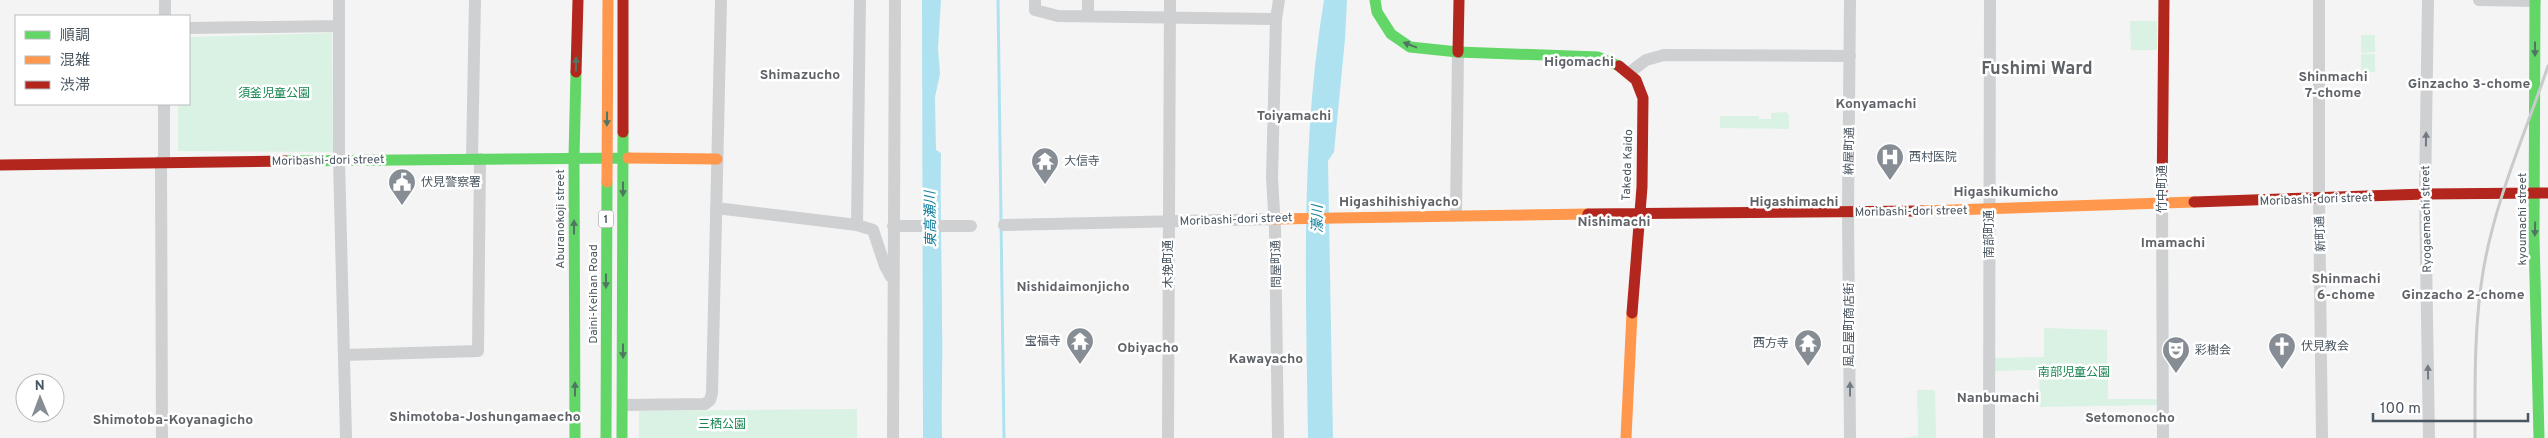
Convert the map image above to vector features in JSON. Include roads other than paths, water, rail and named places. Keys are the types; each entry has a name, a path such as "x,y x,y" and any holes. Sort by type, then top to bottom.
{"main road":[{"name":"Aburanokoji street","path":"575,438 574,157 578,0"},
{"name":"Daini-Keihan Road","path":"606,438 608,0"},
{"path":"622,0 622,438"},
{"path":"1375,0 1377,12 1391,34 1410,47 1458,52 1598,57 1620,66 1629,73"},
{"path":"1458,52 1459,0"},
{"name":"竹中町通","path":"2162,204 2164,0"},
{"name":"kyoumachi street","path":"2535,0 2535,193 2542,331 2543,402 2539,438"},
{"name":"Takeda Kaido","path":"1626,438 1642,187 1643,98 1636,80 1629,73"},
{"path":"593,149 593,169"},
{"name":"Moribashi-dori street","path":"0,165 574,157 717,159"},
{"name":"Moribashi-dori street","path":"1274,219 1333,216 1989,210 2318,200 2425,194 2548,193"}],"street":[{"path":"165,0 165,15"},
{"path":"339,0 339,160 346,438"},
{"path":"344,355 478,351 476,0"},
{"path":"623,405 706,404 710,400 721,0"},
{"path":"857,225 860,0"},
{"path":"893,438 893,279 896,225 895,0"},
{"path":"1035,0 1035,10 1058,16 1169,16 1276,19"},
{"path":"1088,0 1088,16"},
{"name":"木挽町通","path":"1168,438 1170,0"},
{"name":"問屋町通","path":"1278,438 1272,178 1276,19 1279,0"},
{"name":"納屋町通","path":"1848,212 1850,0"},
{"name":"南部町通","path":"1989,438 1990,0"},
{"name":"新町通","path":"2319,0 2318,200 2322,438"},
{"name":"Ryogaemachi street","path":"2428,0 2425,194 2429,438"},
{"path":"2479,0 2535,0"},
{"path":"190,28 339,26"},
{"path":"1456,215 1458,52"},
{"path":"1629,73 1646,60 1664,55 1850,56"},
{"path":"162,438 162,162 164,105"},
{"name":"竹中町通","path":"2162,204 2163,438"},
{"path":"716,208 857,225 873,230 885,266 893,279"},
{"name":"風呂屋町商店街","path":"1848,212 1850,438"},
{"name":"Moribashi-dori street","path":"1004,226 1274,219"},
{"path":"896,225 968,225"}],"water":[{"name":"東高瀬川","path":"922,0 941,0 938,48 940,74 935,97 936,150 941,153 942,438 923,438"},
{"name":"濠川","path":"1324,0 1347,0 1334,152 1328,161 1333,438 1308,438 1306,219 1308,164 1316,54"}],"waterway":[{"path":"998,0 1004,438"}],"railway":[{"path":"2475,438 2477,334 2480,293 2488,245 2511,168 2548,66"}],"place":[{"name":"西村医院","path":"1890,181"},
{"name":"大信寺","path":"1045,185"},
{"name":"伏見警察署","path":"402,206"},
{"name":"宝福寺","path":"1080,365"},
{"name":"西方寺","path":"1808,367"},
{"name":"伏見教会","path":"2282,370"},
{"name":"彩樹会","path":"2176,374"}],"district":[{"name":"Higomachi","path":"1579,61"},
{"name":"Fushimi Ward","path":"2037,68"},
{"name":"Shimazucho","path":"800,74"},
{"name":"Ginzacho 3-chome","path":"2469,83"},
{"name":"Shinmachi 7-chome","path":"2333,84"},
{"name":"Konyamachi","path":"1876,103"},
{"name":"Toiyamachi","path":"1294,115"},
{"name":"Higashikumicho","path":"2006,191"},
{"name":"Higashihishiyacho","path":"1399,201"},
{"name":"Higashimachi","path":"1794,201"},
{"name":"Nishimachi","path":"1614,221"},
{"name":"Imamachi","path":"2173,242"},
{"name":"Nishidaimonjicho","path":"1073,286"},
{"name":"Shinmachi 6-chome","path":"2346,286"},
{"name":"Ginzacho 2-chome","path":"2463,294"},
{"name":"Obiyacho","path":"1148,347"},
{"name":"Kawayacho","path":"1266,358"},
{"name":"Nanbumachi","path":"1998,397"},
{"name":"Shimotoba-Joshungamaecho","path":"485,416"},
{"name":"Setomonocho","path":"2130,417"},
{"name":"Shimotoba-Koyanagicho","path":"173,419"}],"park label":[{"name":"須釜児童公園","path":"274,93"},
{"name":"南部児童公園","path":"2074,372"},
{"name":"三栖公園","path":"722,424"}]}
